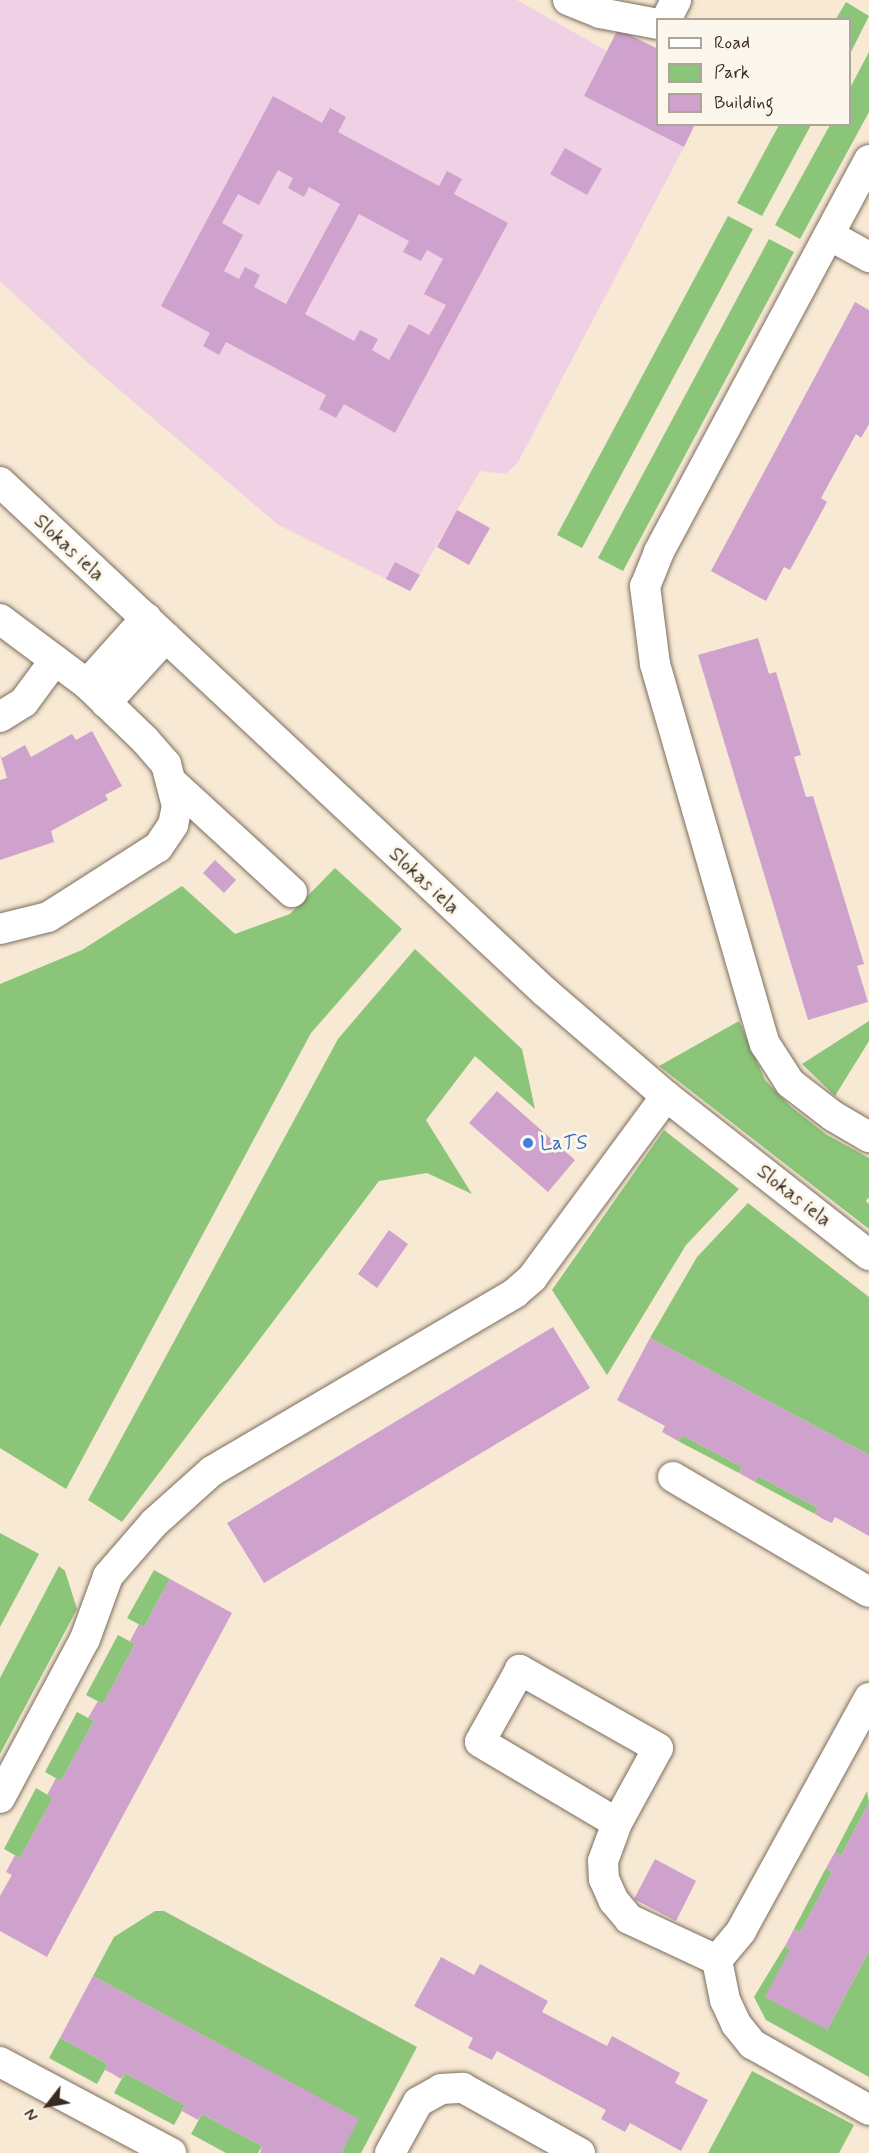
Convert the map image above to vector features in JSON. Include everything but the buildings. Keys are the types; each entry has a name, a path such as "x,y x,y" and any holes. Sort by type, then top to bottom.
{"street":[{"path":"568,0 600,13 656,24"},
{"path":"667,18 676,0"},
{"path":"869,160 659,552 645,586 656,663 765,1044 790,1083 833,1116 869,1137"},
{"path":"829,235 869,257"},
{"name":"Slokas iela","path":"0,482 444,901 666,1096 869,1255"},
{"path":"0,619 96,694 166,764 174,784 177,806 173,825 158,847 48,917 0,929"},
{"path":"96,694 156,628"},
{"path":"0,717 24,702 55,660"},
{"path":"174,784 292,892"},
{"path":"0,1798 85,1639 108,1576 154,1523 212,1471 515,1293 532,1278 666,1096"},
{"path":"673,1478 869,1592"},
{"path":"617,1823 480,1742 520,1670 658,1748 617,1823 603,1861 604,1880 614,1901 629,1919 717,1960"},
{"path":"717,1960 741,1931 869,1698"},
{"path":"717,1960 725,2000 736,2024 752,2043 869,2110"},
{"path":"0,2062 171,2153"},
{"path":"390,2153 418,2102 441,2089 463,2088 580,2153"}],"shaded area":[{"path":"0,0 517,0 607,51 584,96 684,147 518,462 506,474 480,471 410,591 277,524 87,362 0,281"}],"green space":[{"path":"846,2 869,16 851,52 851,18 837,18"},
{"path":"869,52 869,112 800,239 775,225 829,126 851,126 851,86"},
{"path":"778,126 810,126 762,216 737,203"},
{"path":"728,216 753,229 582,548 557,535"},
{"path":"769,239 794,252 623,571 598,558"},
{"path":"335,868 402,929 311,1033 66,1489 0,1448 0,984 82,950 182,886 235,934 290,914"},
{"path":"415,949 522,1049 535,1109 475,1056 426,1120 472,1194 427,1173 379,1181 122,1522 88,1500 338,1039"},
{"path":"739,1021 765,1080 790,1106 827,1135 869,1158 869,1197 866,1201 869,1204 869,1229 659,1066"},
{"path":"869,1021 869,1041 835,1096 802,1064"},
{"path":"664,1130 739,1189 686,1245 607,1375 552,1290"},
{"path":"748,1203 869,1297 869,1455 650,1338 697,1257"},
{"path":"682,1435 742,1467 739,1473 678,1441"},
{"path":"758,1476 818,1508 815,1514 755,1482"},
{"path":"0,1533 39,1554 0,1627"},
{"path":"59,1566 65,1571 77,1609 0,1754 0,1678"},
{"path":"154,1570 170,1579 144,1627 127,1618"},
{"path":"118,1635 135,1644 103,1704 86,1695"},
{"path":"77,1712 94,1721 61,1781 45,1772"},
{"path":"36,1788 53,1798 20,1858 4,1849"},
{"path":"867,1791 869,1803 841,1856 835,1852"},
{"path":"826,1868 832,1872 800,1933 794,1929"},
{"path":"155,1911 164,1911 417,2047 361,2153 341,2153 358,2119 93,1976 114,1937"},
{"path":"785,1946 790,1949 827,2030 869,1951 869,2077 766,2020 754,1997"},
{"path":"60,2038 108,2064 97,2084 49,2058"},
{"path":"752,2071 854,2125 839,2153 708,2153"},
{"path":"125,2073 185,2105 174,2125 114,2093"},
{"path":"202,2114 262,2146 258,2153 226,2153 191,2134"}],"place":[{"name":"LaTS","path":"528,1143"}]}
